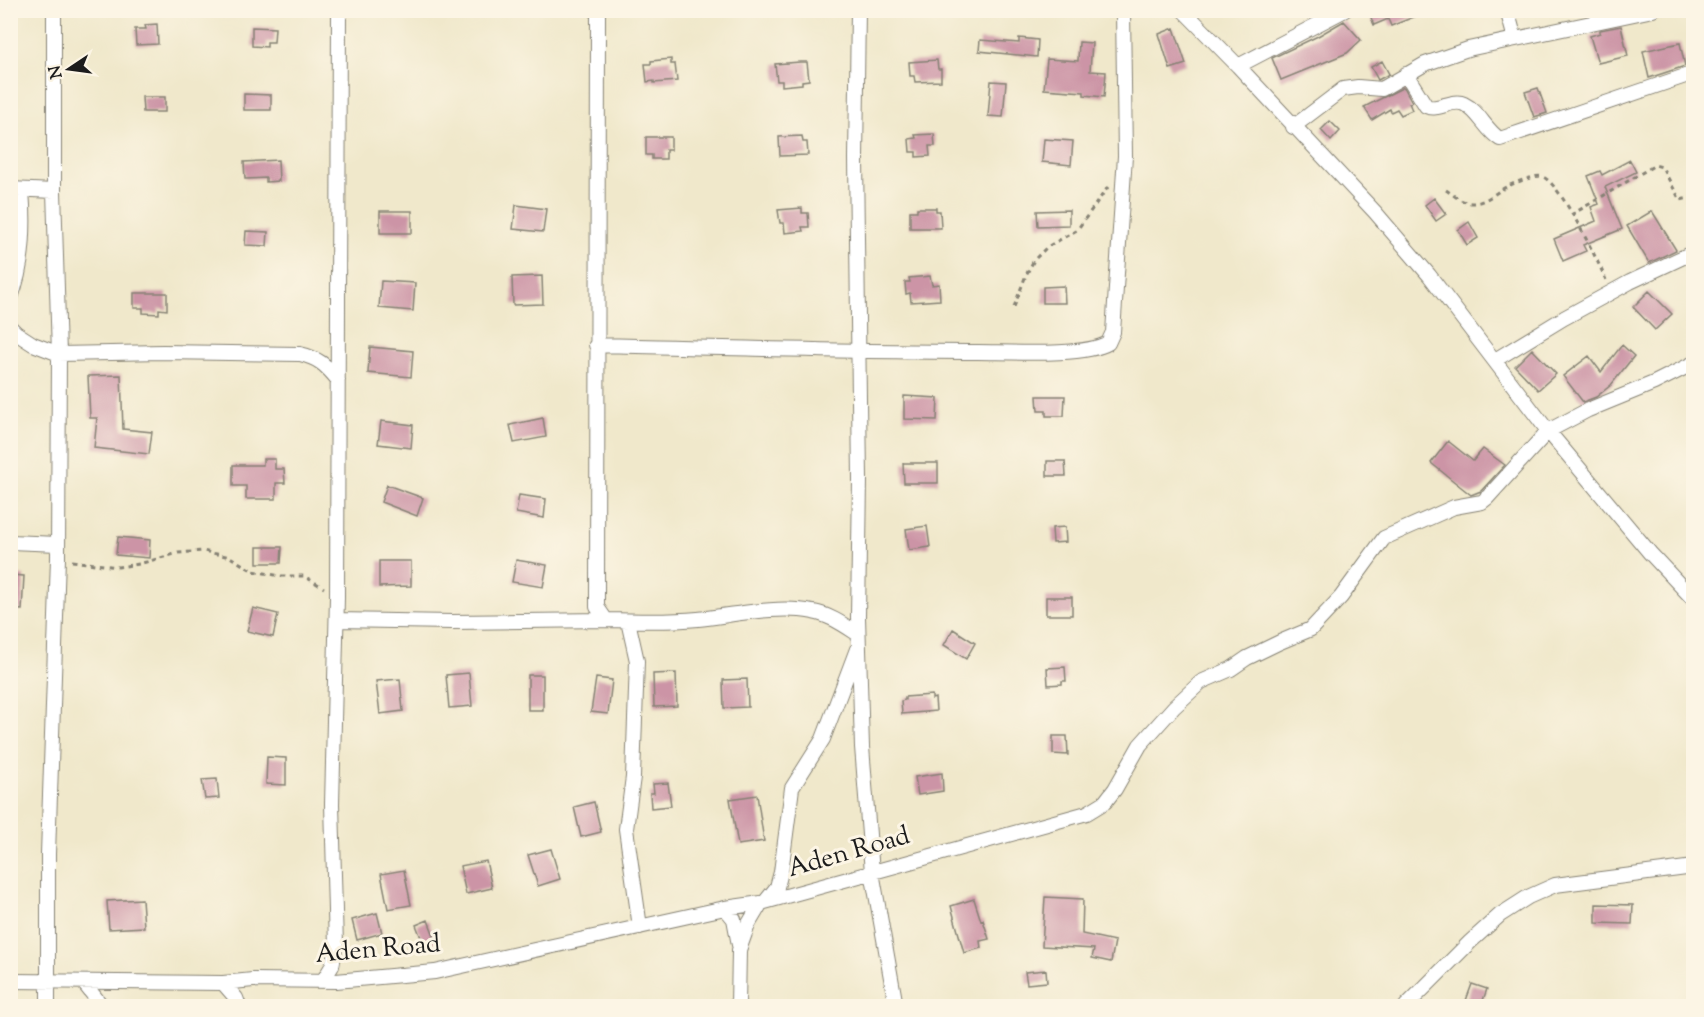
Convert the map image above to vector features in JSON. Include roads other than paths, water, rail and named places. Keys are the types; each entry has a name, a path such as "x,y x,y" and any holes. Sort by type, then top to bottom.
{"street":[{"path":"48,1006 48,854 58,551 59,354 54,191 54,10"},
{"path":"323,981 332,966 336,946 332,804 337,620 339,10"},
{"path":"598,10 597,607 606,620"},
{"path":"858,10 856,158 860,352 858,639 862,747 872,872 896,1006"},
{"path":"596,345 860,352 1053,352 1095,348 1108,343 1113,332 1124,179 1123,10"},
{"path":"1183,10 1375,212 1422,266 1548,431 1650,553 1694,600"},
{"path":"1238,66 1345,10"},
{"path":"1507,10 1515,39"},
{"path":"1293,127 1342,89 1358,87 1382,89 1425,64 1468,48 1653,10"},
{"path":"1406,74 1426,106 1432,108 1454,102 1464,104 1500,139 1694,73"},
{"path":"10,300 16,287 24,222 16,189 54,191"},
{"path":"1495,360 1564,318 1694,252"},
{"path":"10,327 33,344 59,354 163,352 300,354 314,357 330,369 338,380"},
{"name":"Aden Road","path":"10,981 223,983 253,980 323,981 435,972 725,908 763,903 1087,813 1105,802 1140,745 1174,707 1201,682 1311,629 1341,597 1384,538 1445,511 1482,502 1548,431 1588,410 1654,383 1694,363"},
{"path":"10,542 58,551"},
{"path":"337,620 452,622 695,620 778,610 813,612 836,620 858,639"},
{"path":"628,621 637,662 633,777 626,829 640,927"},
{"path":"739,950 748,925 777,887 792,788 823,739 858,639"},
{"path":"1406,1006 1500,915 1528,897 1555,885 1694,867"},
{"path":"725,908 734,919 739,950 738,1006"},
{"path":"83,982 102,1006"},
{"path":"223,983 236,998 238,1006"}]}
